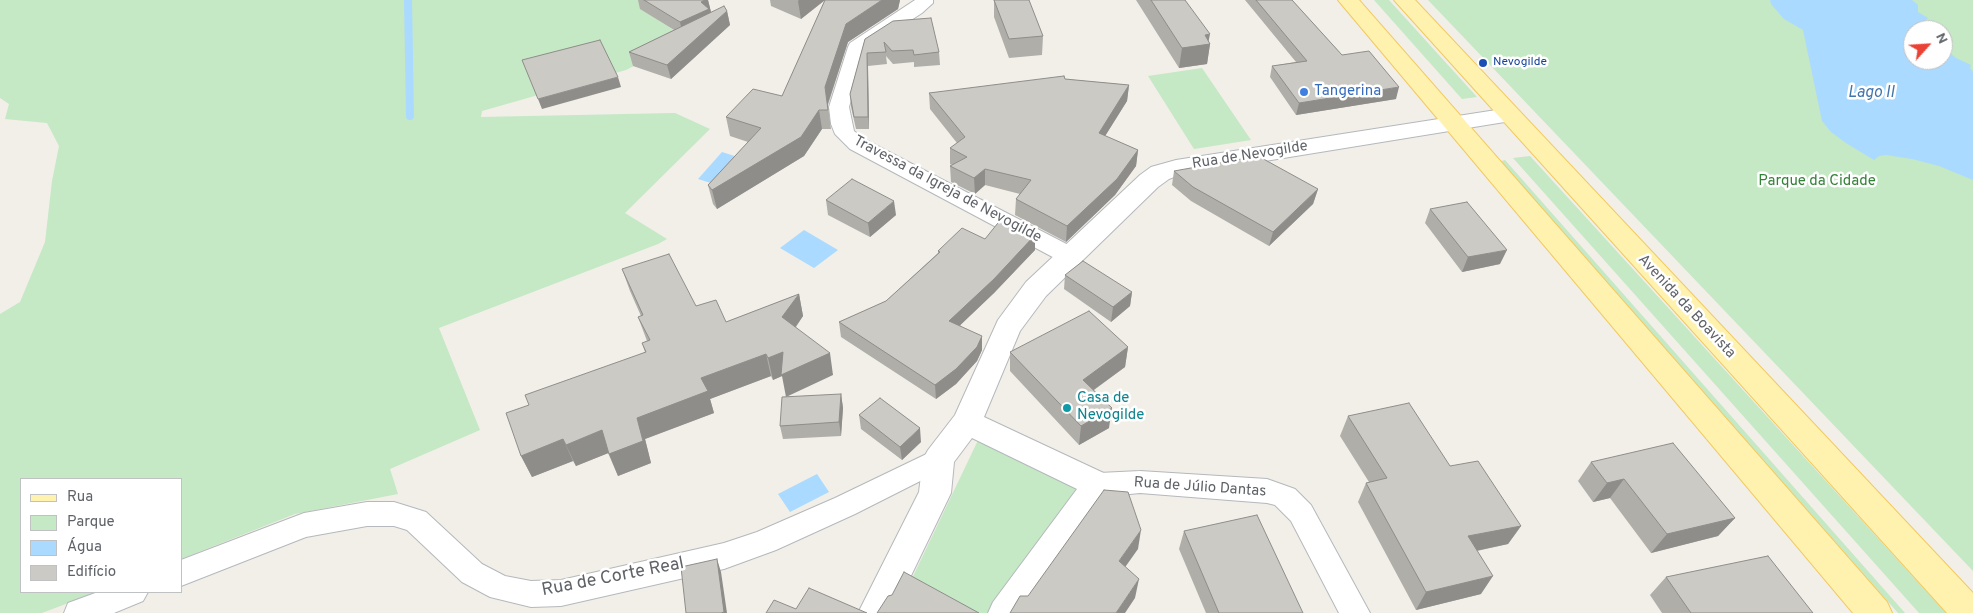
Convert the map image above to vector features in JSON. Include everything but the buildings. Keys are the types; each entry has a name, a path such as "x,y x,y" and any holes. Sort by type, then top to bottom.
{"main road":[{"path":"1348,0 1875,613"},
{"name":"Avenida da Boavista","path":"1404,0 1968,613"}],"street":[{"name":"Travessa da Igreja de Nevogilde","path":"924,0 924,3 916,9 857,47 839,107 841,124 845,134 857,144 1070,256"},
{"name":"Rua de Nevogilde","path":"939,460 967,422 1008,327 1036,289 1149,181 1160,173 1176,168 1509,115"},
{"path":"967,422 1099,485 1005,613"},
{"path":"875,613 935,493 939,460"},
{"name":"Rua de Corte Real","path":"182,573 304,525 367,514 394,514 416,521 472,573 500,588 531,594 561,593 724,556 766,541 845,506 939,460"},
{"name":"Rua de Júlio Dantas","path":"1099,485 1150,483 1267,491 1285,497 1301,513 1355,613"},
{"path":"79,613 130,593"}],"green space":[{"path":"0,0 661,0 641,9 687,39 626,70 482,111 481,117 675,113 710,129 625,213 667,239 439,328 480,430 390,469 398,494 295,514 182,559 182,478 20,478 20,593 94,593 42,613 0,613 0,314 20,302 45,242 52,181 59,146 47,123 5,119 9,104 0,98"},
{"path":"1374,0 1389,0 1477,97 1462,99"},
{"name":"Parque da Cidade","path":"1428,0 1973,0 1973,571"},
{"path":"1202,68 1251,140 1194,149 1148,76"},
{"path":"1530,156 1946,613 1919,613 1513,158"},
{"path":"1505,160 1905,613 1898,613 1501,161"},
{"path":"981,434 1085,485 993,613 946,613 906,591"}],"water":[{"name":"Lago II","path":"1770,0 1912,0 1918,5 1918,12 1928,18 1926,20 1903,20 1903,70 1953,70 1953,55 1971,65 1970,68 1973,72 1973,180 1939,166 1912,159 1886,155 1879,156 1874,160 1831,132 1822,121 1803,30 1784,19 1771,4"},
{"path":"722,152 747,160 714,184 698,179"},
{"path":"804,230 838,250 814,268 780,248"},
{"path":"817,474 829,492 790,512 778,494"}],"waterway":[{"path":"408,0 410,116"}],"place":[{"name":"Nevogilde","path":"1483,63"},
{"name":"Tangerina","path":"1304,92"},
{"name":"Casa de Nevogilde","path":"1067,408"}]}
